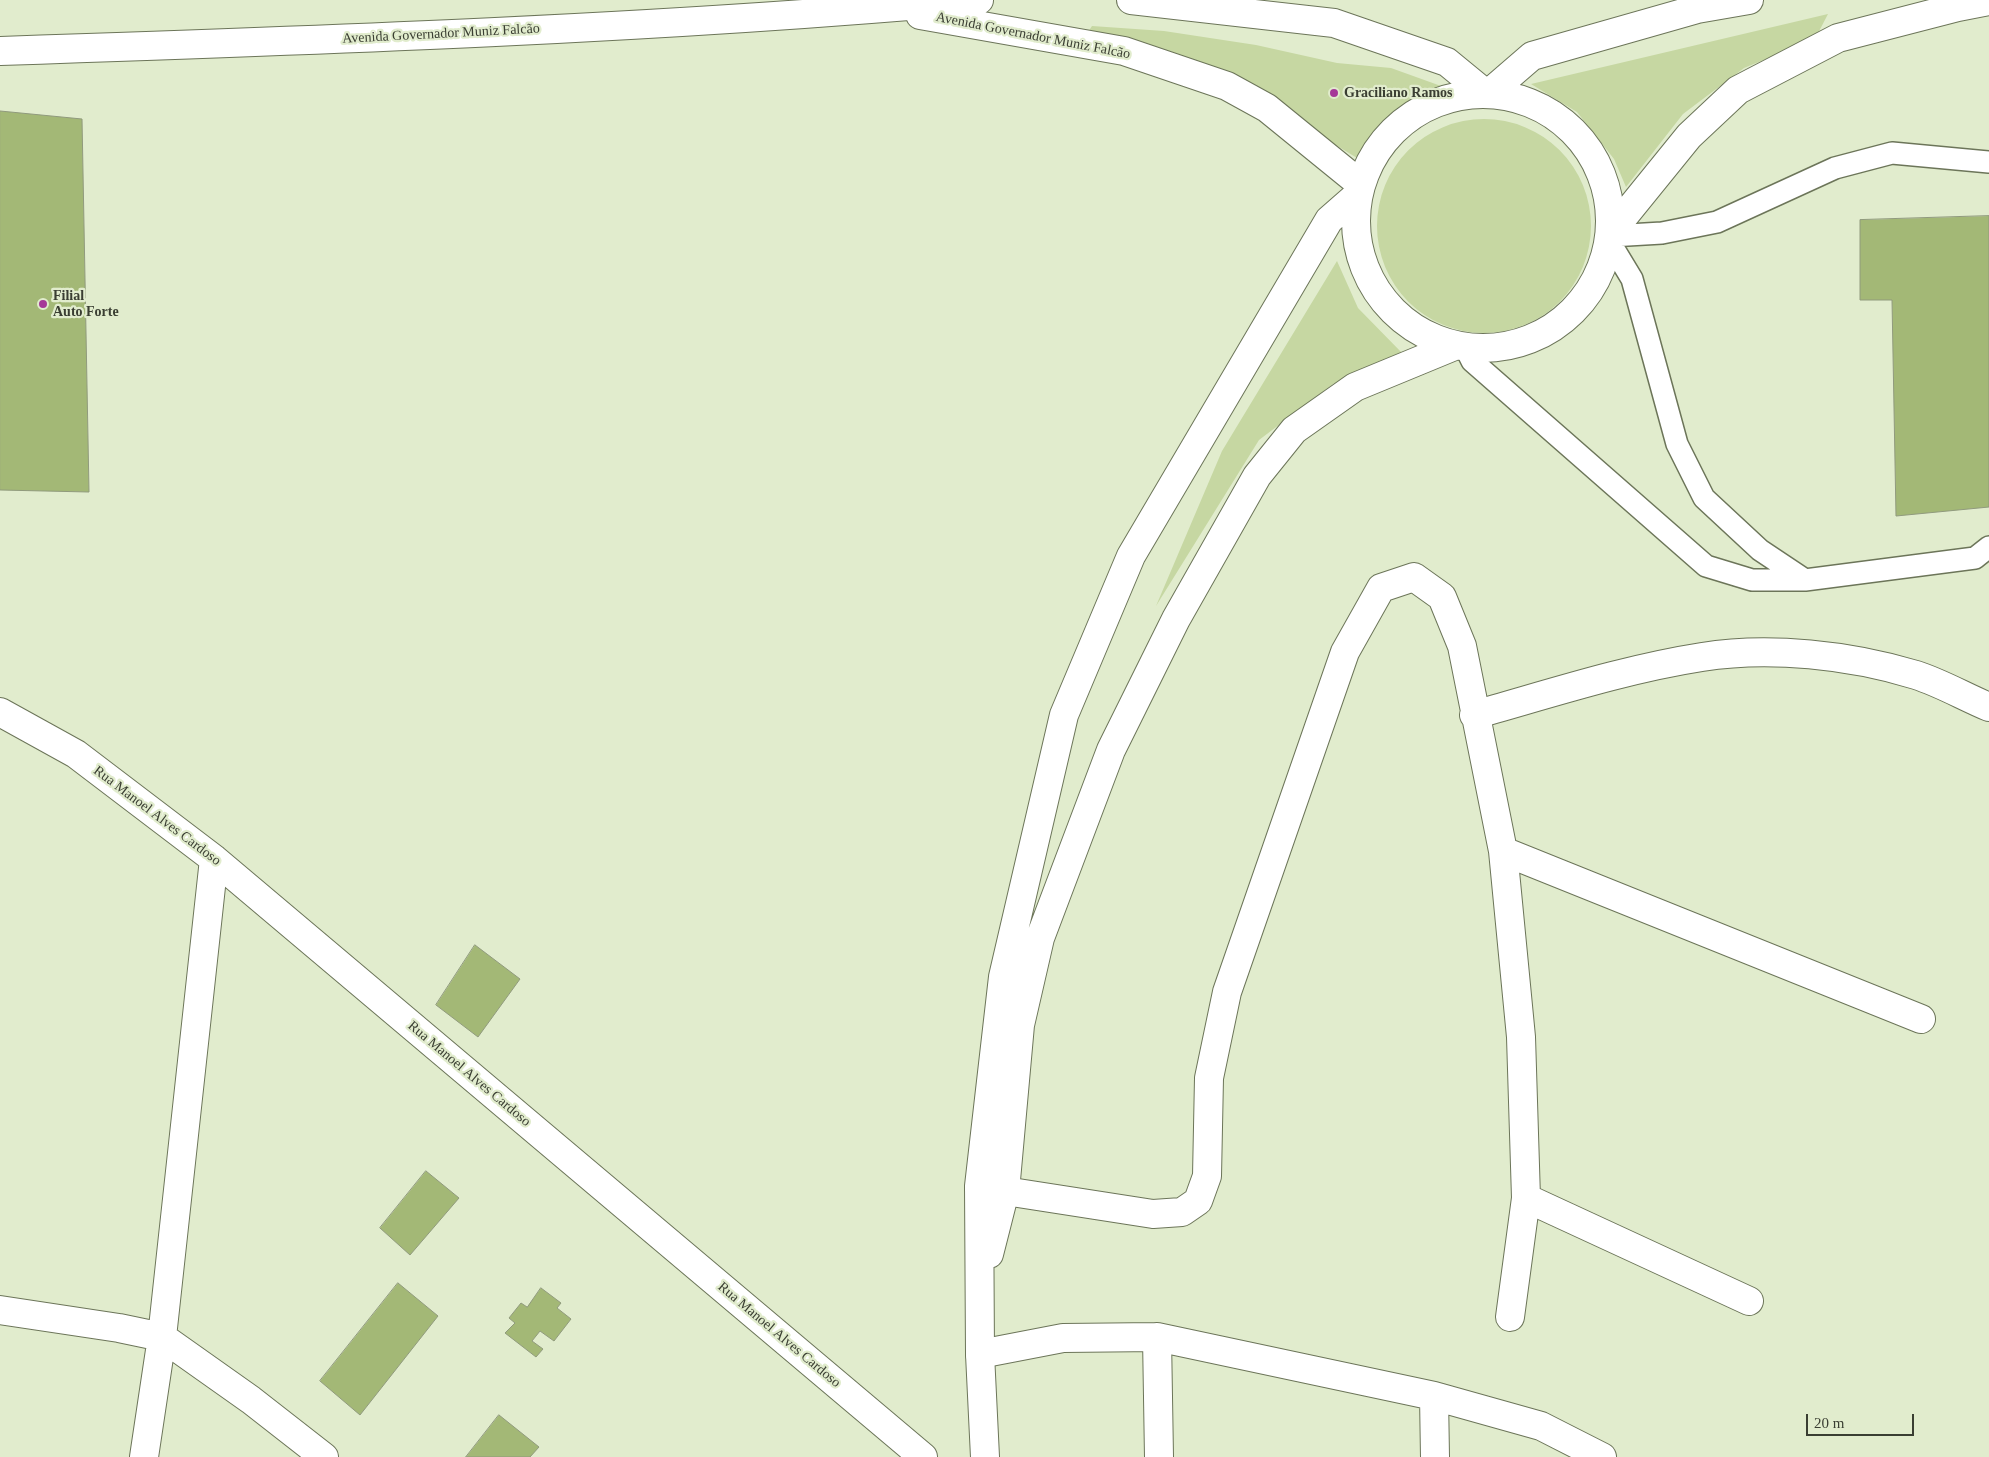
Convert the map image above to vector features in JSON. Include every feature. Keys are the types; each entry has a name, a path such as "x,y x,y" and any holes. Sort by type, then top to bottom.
{"main road":[{"name":"Avenida Governador Muniz Falcão","path":"0,51 438,36 881,9 979,0"},
{"path":"1131,0 1334,23 1448,62 1487,94"},
{"path":"1487,94 1532,56 1697,9 1749,0"},
{"path":"979,1296 1005,1191 1020,1025 1040,938 1110,750 1176,619 1257,476 1294,430 1354,387 1459,348 1526,344 1558,326 1586,300 1611,236 1689,136 1738,90 1838,38 1958,7 1989,1"},
{"name":"Avenida Governador Muniz Falcão","path":"881,9 1124,51 1227,86 1267,108 1356,191"},
{"path":"984,1457 980,1354 979,1186 1003,977 1064,715 1131,556 1329,220 1356,191 1388,136 1419,111 1456,97 1487,94 1534,103 1567,124 1593,154 1608,191 1611,236"},
{"path":"1356,191 1368,279 1417,333 1459,348"},
{"path":"1005,1191 1153,1214 1182,1212 1198,1202 1207,1176 1209,1078 1227,992 1345,652 1381,588 1414,577 1442,597 1462,646 1474,715 1503,851 1521,1037 1526,1198 1510,1316"},
{"path":"1474,715 1597,681 1703,657 1785,652 1868,662 1918,676 1989,707"},
{"name":"Rua Manoel Alves Cardoso","path":"0,712 76,754 214,858 923,1457"},
{"path":"1503,851 1921,1019"},
{"path":"144,1457 162,1337 214,858"},
{"path":"1526,1198 1749,1301"},
{"path":"0,1310 119,1328 162,1337 251,1400 324,1457"},
{"path":"980,1354 1063,1338 1157,1337 1434,1396 1541,1426 1602,1457"},
{"path":"1157,1337 1159,1457"},
{"path":"1434,1396 1435,1457"}],"lane":[{"path":"1804,580 1760,550 1704,498 1677,444 1632,279 1611,236 1662,234 1717,222 1835,168 1892,153 1989,162"},
{"path":"1459,348 1706,566 1752,580 1804,580 1974,558 1989,547"}],"green space":[{"path":"1828,14 1815,39 1744,68 1683,114 1626,187 1614,159 1577,112 1531,84"},
{"name":"Graciliano Ramos","path":"1092,26 1164,31 1256,45 1337,63 1391,68 1441,86 1381,123 1357,158 1213,70 1086,35"},
{"path":"1484,119 1505,121 1525,127 1543,137 1560,150 1573,167 1583,185 1589,205 1591,226 1589,247 1583,267 1573,285 1560,302 1543,315 1525,325 1505,331 1484,333 1463,331 1443,325 1425,315 1408,302 1395,285 1385,267 1379,247 1377,226 1379,205 1385,185 1395,167 1408,150 1425,137 1443,127 1463,121"},
{"path":"1337,261 1358,308 1403,354 1333,384 1259,440 1156,606 1222,451"}],"building":[{"name":"Filial Auto Forte","path":"0,111 82,119 89,492 0,490"},
{"path":"1989,216 1989,507 1896,516 1892,300 1860,300 1860,220"},
{"path":"475,945 520,979 478,1037 436,1005"},
{"path":"426,1171 459,1198 410,1255 380,1228"},
{"path":"398,1283 438,1316 360,1415 320,1381"},
{"path":"541,1288 561,1303 557,1308 571,1319 554,1341 540,1331 532,1341 543,1349 536,1357 505,1333 515,1323 509,1318 521,1303 527,1307"},
{"path":"499,1415 539,1447 530,1457 466,1457"}],"place":[{"name":"Graciliano Ramos","path":"1334,93"},
{"name":"Filial Auto Forte","path":"43,304"}]}
